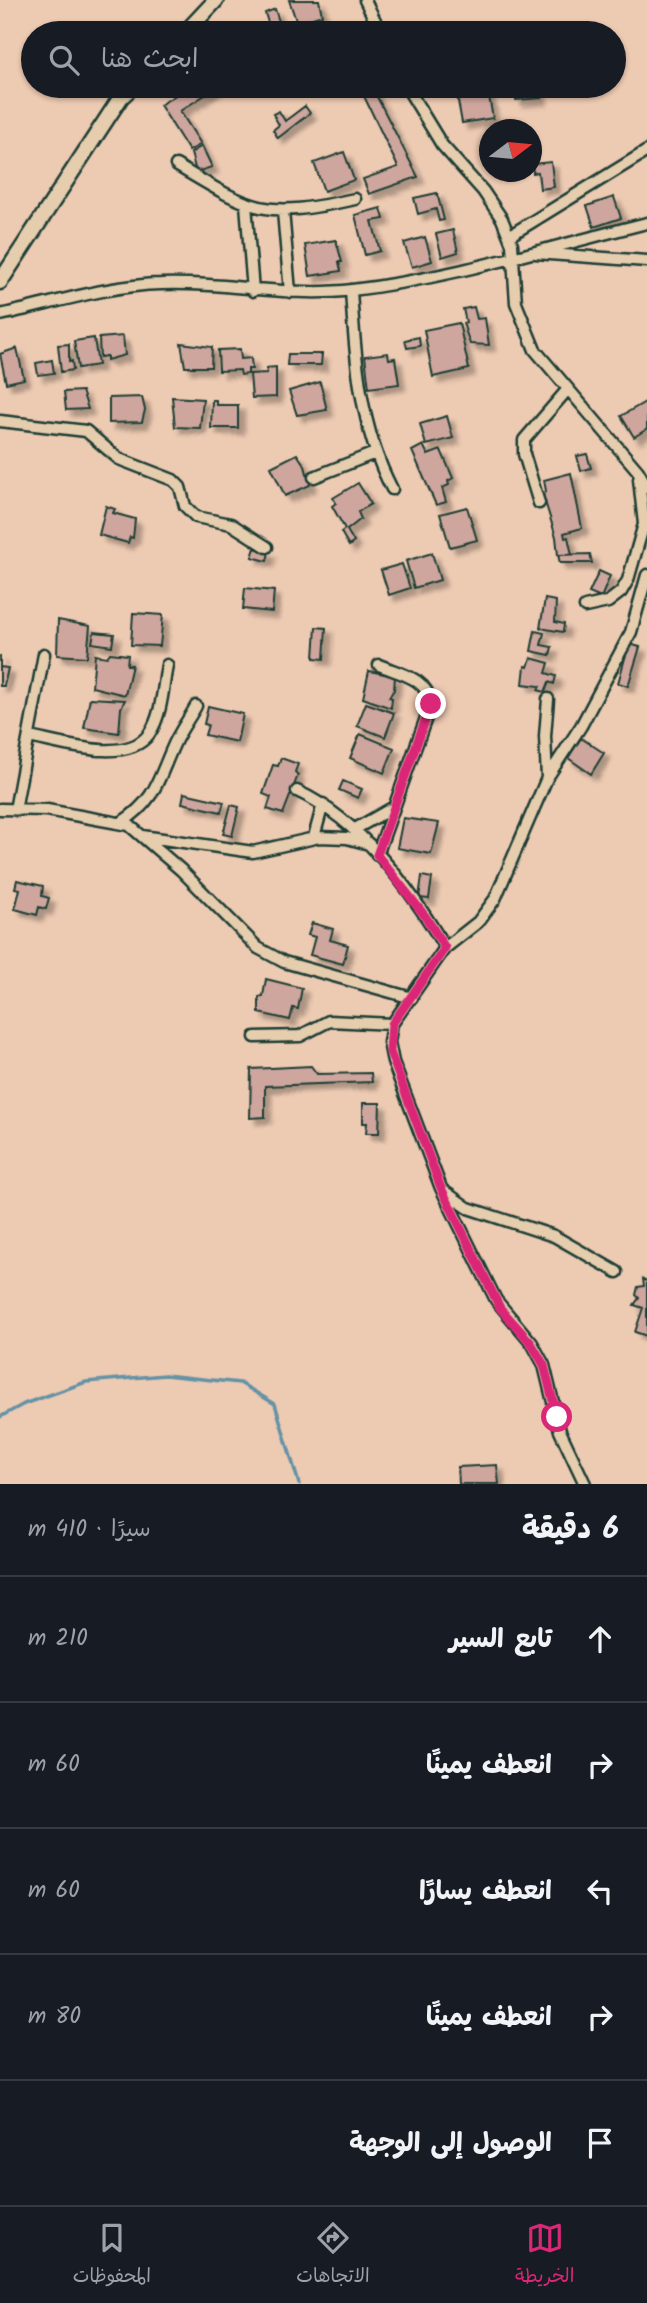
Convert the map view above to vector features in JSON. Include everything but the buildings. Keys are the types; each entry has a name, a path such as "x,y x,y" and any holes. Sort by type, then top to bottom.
{"street":[{"path":"196,21 216,0"},
{"path":"365,0 375,21"},
{"path":"0,282 120,98"},
{"path":"413,98 442,145 492,204 509,236 514,258 516,303 535,350 638,471 647,488"},
{"path":"509,236 647,152"},
{"path":"176,165 246,204 283,212 355,199"},
{"path":"246,204 253,291"},
{"path":"283,212 290,292"},
{"path":"0,315 141,285 179,284 290,292 351,290 476,269 531,252 647,223"},
{"path":"531,252 647,261"},
{"path":"351,290 362,399 374,453 392,489"},
{"path":"539,503 524,454 524,440 568,389"},
{"path":"0,421 86,431 120,459 173,480 180,488 186,506 196,517 231,524 267,547"},
{"path":"314,477 374,453"},
{"path":"585,607 608,602 621,592 628,580 644,519 638,471"},
{"path":"585,1484 560,1431 544,1365 531,1343 500,1308 441,1188 393,1062 389,1042 392,1024 445,948 478,922 495,899 547,779 581,726 624,647 635,621 647,575"},
{"path":"16,810 44,654"},
{"path":"29,737 109,751 125,751 139,744 150,733 156,719 167,665"},
{"path":"377,855 431,704 426,687 419,681 379,665"},
{"path":"547,779 545,736 548,699"},
{"path":"122,822 140,810 156,791 176,740 196,706"},
{"path":"296,791 323,804 355,829 425,916 445,948"},
{"path":"314,837 323,804"},
{"path":"355,829 394,807"},
{"path":"0,809 47,810 122,822 181,870 247,939 271,956 412,998"},
{"path":"141,835 253,852 314,837 347,838 369,844"},
{"path":"254,1037 300,1036 329,1021 392,1024"},
{"path":"441,1188 468,1208 554,1236 617,1272"}],"waterway":[{"path":"0,1417 24,1404 86,1382 165,1375 240,1383 275,1404 299,1484"}],"route":[{"path":"431,704 377,855 425,916 445,948 392,1024 390,1052 441,1188 500,1308 524,1333 544,1365 552,1388 557,1417"}]}
